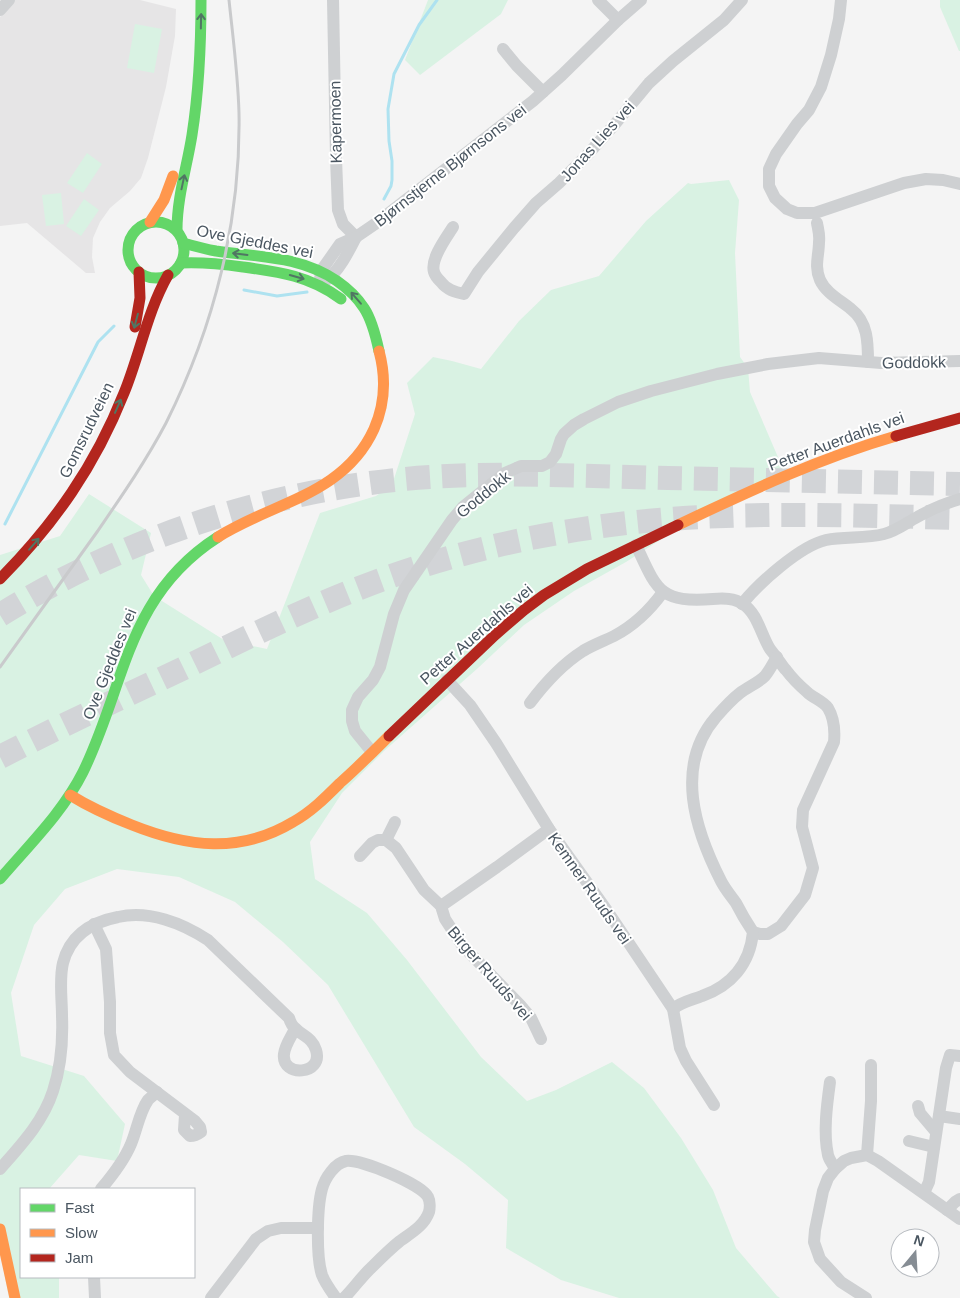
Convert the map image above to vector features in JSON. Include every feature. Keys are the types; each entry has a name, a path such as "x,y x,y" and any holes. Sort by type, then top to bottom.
{"street":[{"path":"0,10 9,0"},
{"path":"188,71 190,0"},
{"path":"177,153 172,180 161,208 150,222 138,228 129,245 132,264 139,272 152,277 164,277 178,268 184,249 177,230 177,209 192,135 197,96 201,0"},
{"name":"Kapermoen","path":"333,0 338,204 343,224 356,237"},
{"path":"598,0 618,20"},
{"name":"Bjørnstjerne Bjørnsons vei","path":"319,284 326,274 340,244 356,237 375,224 533,101 641,0"},
{"name":"Jonas Lies vei","path":"453,227 433,263 434,272 445,287 464,294 478,272 514,228 536,203 589,153 649,83 724,20 742,0"},
{"path":"841,0 832,55 821,87 809,110 776,154 769,170 769,186 775,198 787,209 797,213 815,213 904,183 926,179 960,184"},
{"name":"Bjørnstjerne Bjørnsons vei","path":"503,49 543,92"},
{"path":"150,222 167,224 177,230"},
{"name":"Goddokk","path":"817,223 820,240 817,263 818,274 821,282 833,296 859,316 863,323 866,334 868,362"},
{"name":"Ove Gjeddes vei","path":"0,879 51,821 70,795 96,741 137,630 150,606 175,572 202,548 232,528 318,489 344,471 362,450 377,424 384,384 380,352 368,313 351,292 326,274 312,267 292,261 220,252 183,243"},
{"name":"Ove Gjeddes vei","path":"181,263 202,262 258,269 298,276 319,284 335,294 375,338"},
{"path":"123,363 140,307 139,272"},
{"name":"Gomsrudveien","path":"0,579 31,548 50,524 73,494 94,458 123,396 151,312 168,275"},
{"name":"Goddokk","path":"372,752 355,731 352,721 352,710 358,697 373,680 380,667 394,614 404,590 452,520 470,501 505,473 521,466 542,466 548,464 554,457 564,434 584,418 618,402 651,391 717,374 785,361 819,358 896,363 960,360"},
{"name":"Gomsrudveien","path":"107,404 115,384"},
{"name":"Gomsrudveien","path":"0,564 37,523 64,487 102,417"},
{"name":"Petter Auerdahls vei","path":"70,795 103,814 165,837 200,844 233,844 258,839 282,830 315,807 447,680 498,633 544,595 587,569 728,501 820,461 888,438 960,418"},
{"path":"742,604 774,572 818,542 884,534 946,503 960,499"},
{"path":"636,546 653,581 663,592 686,600 727,599 742,604 750,612 770,649 777,656 785,670 808,693 828,709 833,721 834,742 803,810 802,827 814,868 807,889 798,906 781,926 768,934 760,934 753,932 722,883 709,855 695,814 692,791 693,768 700,743 714,719 741,692 764,677 777,656"},
{"path":"530,703 550,678 561,668 583,651 615,636 634,623 650,610 663,592"},
{"name":"Kemner Ruuds vei","path":"447,680 470,705 550,829 673,1009 680,1048 686,1061 714,1105"},
{"path":"360,856 372,843 378,840 386,840 395,822"},
{"name":"Birger Ruuds vei","path":"441,906 550,829"},
{"name":"Birger Ruuds vei","path":"386,840 396,848 424,890 441,906 445,920 462,945 526,1011 540,1039"},
{"path":"0,1169 40,1120 54,1090 61,1056 61,978 63,963 74,941 83,931 94,924 108,919 137,915 163,919 195,932 219,950 289,1018 295,1029"},
{"path":"94,924 106,949 110,1033 114,1055 130,1072 185,1115"},
{"path":"673,1009 678,1004 708,994 729,982 747,956 753,932"},
{"path":"924,1193 929,1182 946,1068 955,1055"},
{"path":"867,1155 871,1101 871,1065"},
{"path":"830,1082 827,1101 826,1138 828,1156 835,1169"},
{"path":"101,1188 126,1154 148,1100 157,1092"},
{"path":"918,1106 920,1113 936,1132"},
{"path":"939,1116 960,1120"},
{"path":"910,1141 934,1147"},
{"path":"866,1298 841,1282 820,1259 814,1242 823,1191 828,1178 844,1161 867,1155 960,1219"},
{"path":"336,1298 322,1275 318,1249 319,1204 322,1188 329,1174 336,1166 346,1161 373,1167 411,1183 423,1190 429,1198 430,1204 425,1220 416,1230 370,1268 344,1298"},
{"path":"947,1210 960,1198"},
{"path":"0,1228 15,1298"},
{"path":"211,1298 256,1239 268,1231 281,1228 318,1228"},
{"path":"94,1278 95,1298"}],"shaded area":[{"path":"14,0 140,0 176,9 175,36 166,87 148,158 141,178 130,191 110,208 100,222 93,238 92,257 95,273 86,273 27,223 0,226 0,17"}],"green space":[{"path":"428,0 508,0 501,14 420,75 405,60"},
{"path":"940,0 960,0 960,51 940,7"},
{"path":"135,24 162,29 154,73 127,68"},
{"path":"87,153 102,164 83,193 67,183"},
{"path":"729,180 739,200 735,253 740,357 748,368 750,392 787,478 677,529 626,562 574,591 524,625 384,751 342,793 310,842 315,879 367,913 407,960 481,1057 527,1101 556,1090 612,1062 644,1088 681,1138 713,1190 736,1248 780,1298 619,1298 561,1280 506,1248 508,1200 465,1164 414,1127 328,985 283,942 235,902 179,877 117,869 65,889 34,925 11,993 21,1056 84,1076 125,1124 117,1161 79,1155 50,1188 20,1188 20,1278 59,1278 59,1298 9,1298 0,1251 0,555 60,536 89,494 151,533 141,575 154,596 224,640 267,649 320,513 376,496 392,485 415,414 407,383 433,357 481,369 519,321 551,290 599,276 646,221 688,183"},
{"path":"61,193 64,224 46,226 42,195"},
{"path":"84,199 99,210 81,236 66,226"}],"waterway":[{"path":"384,199 392,180 388,109 394,74 419,25 437,0"},
{"path":"244,290 277,296 307,292"},
{"path":"5,524 98,342 114,326"}],"tunnel":[{"path":"0,615 47,588 144,542 246,508 298,495 351,486 405,479 470,475 569,475 960,484"},
{"path":"0,757 330,600 407,571 462,554 576,530 672,519 768,515 960,518"}],"railway":[{"path":"0,667 97,532 142,465 166,423 198,349 221,273 235,194 239,113 229,0"}],"traffic: fast":[{"path":"177,230 177,218 192,135 196,101 200,51 201,0"},
{"path":"156,222 167,224 176,230 182,239 184,250 182,261 176,270 167,276 156,278 145,276 136,270 130,261 128,250 130,239 136,230 145,224 156,222"},
{"path":"183,243 216,251 294,262 323,273 337,281 355,296 361,304 371,323 379,351"},
{"path":"181,263 220,264 282,273 318,285 341,299"},
{"path":"0,879 34,841 75,787 97,739 132,644 146,614 164,586 188,560 218,537"}],"traffic: slow":[{"path":"150,222 164,200 173,176"},
{"path":"218,537 326,483 345,469 361,451 378,420 382,400 383,371 379,351"},
{"path":"678,525 812,465 896,436"},
{"path":"70,795 108,815 173,838 213,844 233,843 273,832 306,814 389,736"},
{"path":"0,1229 15,1298"}],"traffic: jam":[{"path":"135,327 140,298 139,272"},
{"path":"0,579 56,515 87,469 113,420 130,378 149,318 168,275"},
{"path":"896,436 960,418"},
{"path":"389,736 495,635 544,595 587,569 678,525"}]}
